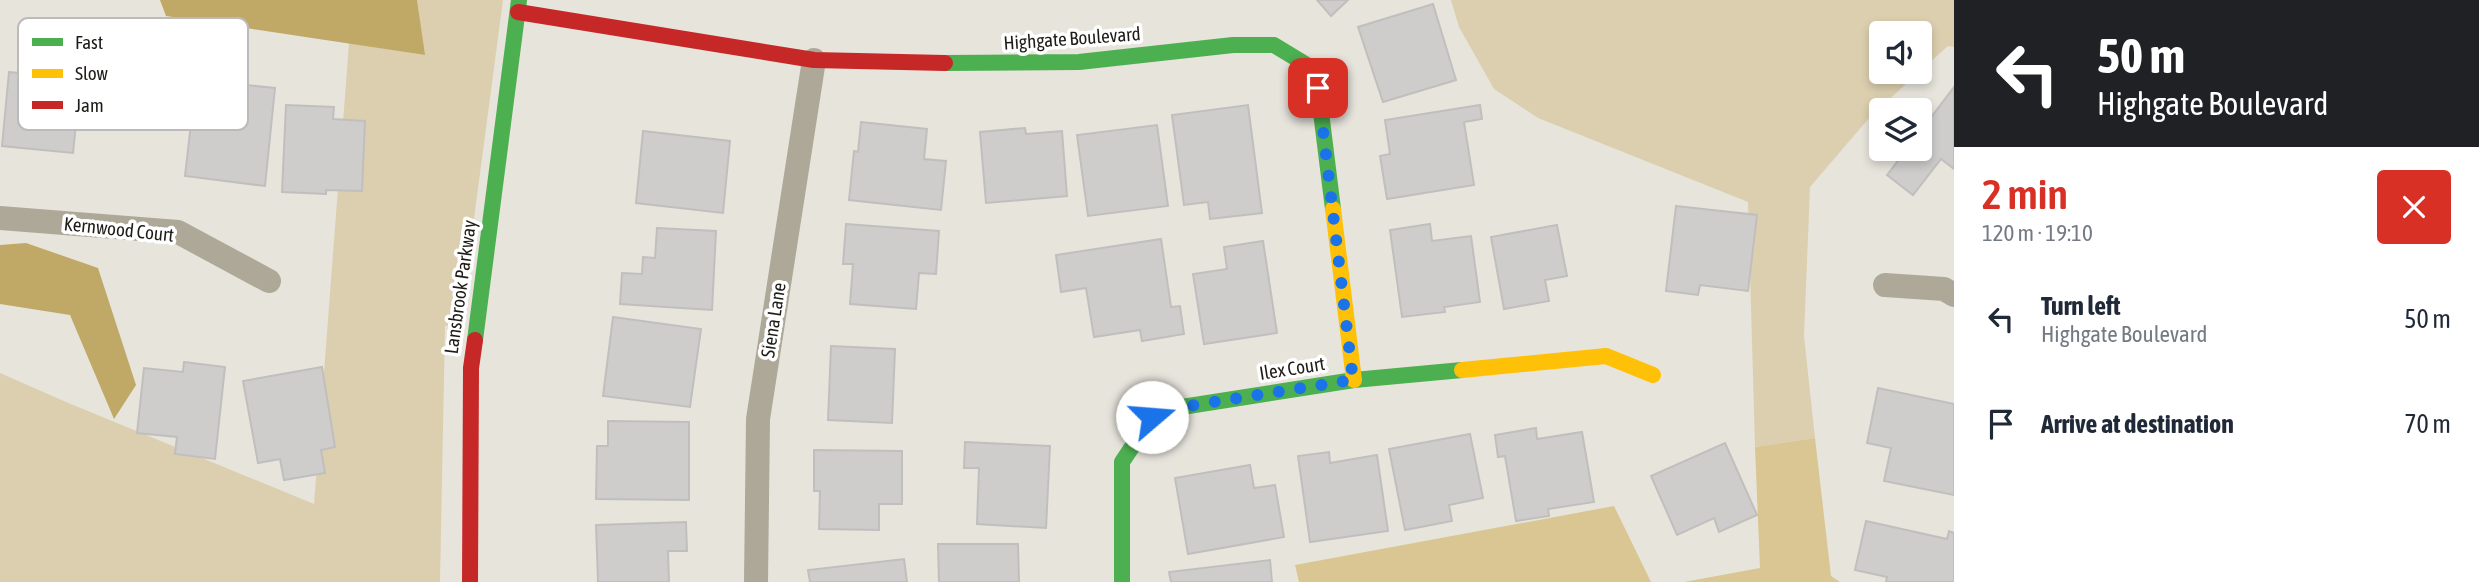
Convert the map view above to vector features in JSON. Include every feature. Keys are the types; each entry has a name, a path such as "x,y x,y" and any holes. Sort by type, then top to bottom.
{"street":[{"name":"Highgate Boulevard","path":"519,6 814,60 1004,64 1079,62 1233,45 1274,45 1307,65 1318,88 1353,380"},
{"name":"Lansbrook Parkway","path":"470,582 471,368 519,6"},
{"name":"Siena Lane","path":"756,582 758,419 814,60"},
{"name":"Kernwood Court","path":"0,218 178,232 269,281"},
{"path":"1885,285 1944,289 1954,295"},
{"name":"Ilex Court","path":"1122,582 1122,462 1152,417 1182,407 1353,380 1606,356 1653,375"}],"shaded area":[{"path":"160,0 417,0 425,55 248,28 248,18 166,16"},
{"path":"417,0 503,0 460,324 445,326 440,582 0,582 0,373 314,504 349,43 424,55"},
{"path":"1451,0 1954,0 1954,47 1948,46 1932,60 1932,21 1869,21 1869,84 1906,84 1891,98 1869,98 1869,118 1810,187 1804,336 1815,438 1755,447 1748,202 1538,118 1494,89 1459,27"},
{"path":"26,243 98,268 136,385 114,419 70,315 0,304 0,245"},
{"path":"1815,438 1831,576 1840,582 1684,582 1760,568 1755,447"},
{"path":"1614,506 1651,582 1299,582 1295,565"}],"building":[{"path":"1317,0 1348,0 1331,16"},
{"path":"1433,4 1456,80 1383,102 1358,27"},
{"path":"9,72 18,73 18,130 75,130 73,153 2,146"},
{"path":"248,85 275,88 265,186 185,176 190,130 248,130"},
{"path":"1954,87 1954,169 1941,159 1913,195 1887,175 1898,161 1932,161 1932,116"},
{"path":"286,105 334,107 333,119 365,121 362,191 326,190 326,194 282,192"},
{"path":"1248,105 1262,213 1210,219 1208,202 1184,205 1172,115"},
{"path":"1480,105 1482,119 1464,122 1474,185 1387,199 1380,156 1390,154 1385,120"},
{"path":"861,122 927,129 924,159 946,161 941,210 849,200 854,151 858,152"},
{"path":"1157,125 1168,206 1088,216 1077,135"},
{"path":"1025,128 1026,134 1062,131 1067,196 986,203 980,132"},
{"path":"643,131 730,141 723,213 636,203"},
{"path":"1676,206 1757,215 1748,291 1700,285 1698,295 1666,291"},
{"path":"846,224 939,231 936,274 919,273 916,309 850,304 853,264 843,264"},
{"path":"1430,224 1432,241 1471,236 1480,302 1444,307 1445,312 1402,317 1390,230"},
{"path":"1557,225 1567,276 1545,280 1549,301 1504,309 1491,237"},
{"path":"657,228 716,231 712,310 620,304 622,273 642,274 643,257 655,258"},
{"path":"1161,239 1171,307 1180,306 1184,334 1142,341 1140,330 1094,337 1086,288 1061,292 1056,255"},
{"path":"1263,241 1277,333 1204,344 1193,274 1227,269 1224,247"},
{"path":"613,317 701,329 690,407 603,396"},
{"path":"831,346 895,349 892,423 828,420"},
{"path":"184,362 225,367 215,459 175,454 177,437 137,433 144,368 183,372"},
{"path":"322,367 335,447 321,450 325,473 284,480 280,459 258,463 243,381"},
{"path":"1878,388 1954,404 1954,495 1884,481 1891,448 1867,443"},
{"path":"608,421 689,422 689,500 596,499 597,446 608,446"},
{"path":"1536,428 1537,439 1582,432 1594,502 1548,509 1549,516 1516,521 1505,456 1498,457 1495,435"},
{"path":"1470,434 1483,498 1449,505 1452,521 1405,530 1389,449"},
{"path":"965,442 1050,446 1046,528 977,524 979,468 964,468"},
{"path":"1725,443 1757,515 1719,532 1714,518 1677,535 1651,476"},
{"path":"814,450 902,451 902,504 879,504 879,530 819,529 820,491 814,491"},
{"path":"1329,452 1330,463 1377,455 1388,531 1310,542 1298,456"},
{"path":"1250,465 1254,488 1275,485 1284,537 1188,554 1175,478"},
{"path":"1866,521 1947,539 1949,531 1954,533 1954,582 1886,582 1887,577 1855,570"},
{"path":"686,522 687,551 668,551 669,582 598,582 596,525"},
{"path":"938,544 1018,544 1019,582 939,582"},
{"path":"904,559 907,582 810,582 808,570"},
{"path":"1270,560 1272,582 1171,582 1169,572"}],"traffic: fast":[{"path":"475,340 519,0"},
{"path":"945,63 1079,62 1233,45 1274,45 1307,65 1318,88 1333,209"},
{"path":"1122,582 1122,462 1152,417 1182,407 1354,380 1462,370"}],"traffic: slow":[{"path":"1333,209 1354,380"},
{"path":"1462,370 1606,356 1653,375"}],"traffic: jam":[{"path":"518,12 814,60 945,63"},
{"path":"470,582 471,368 475,340"}],"route":[{"path":"1152,417 1182,407 1353,380 1318,88"}]}
